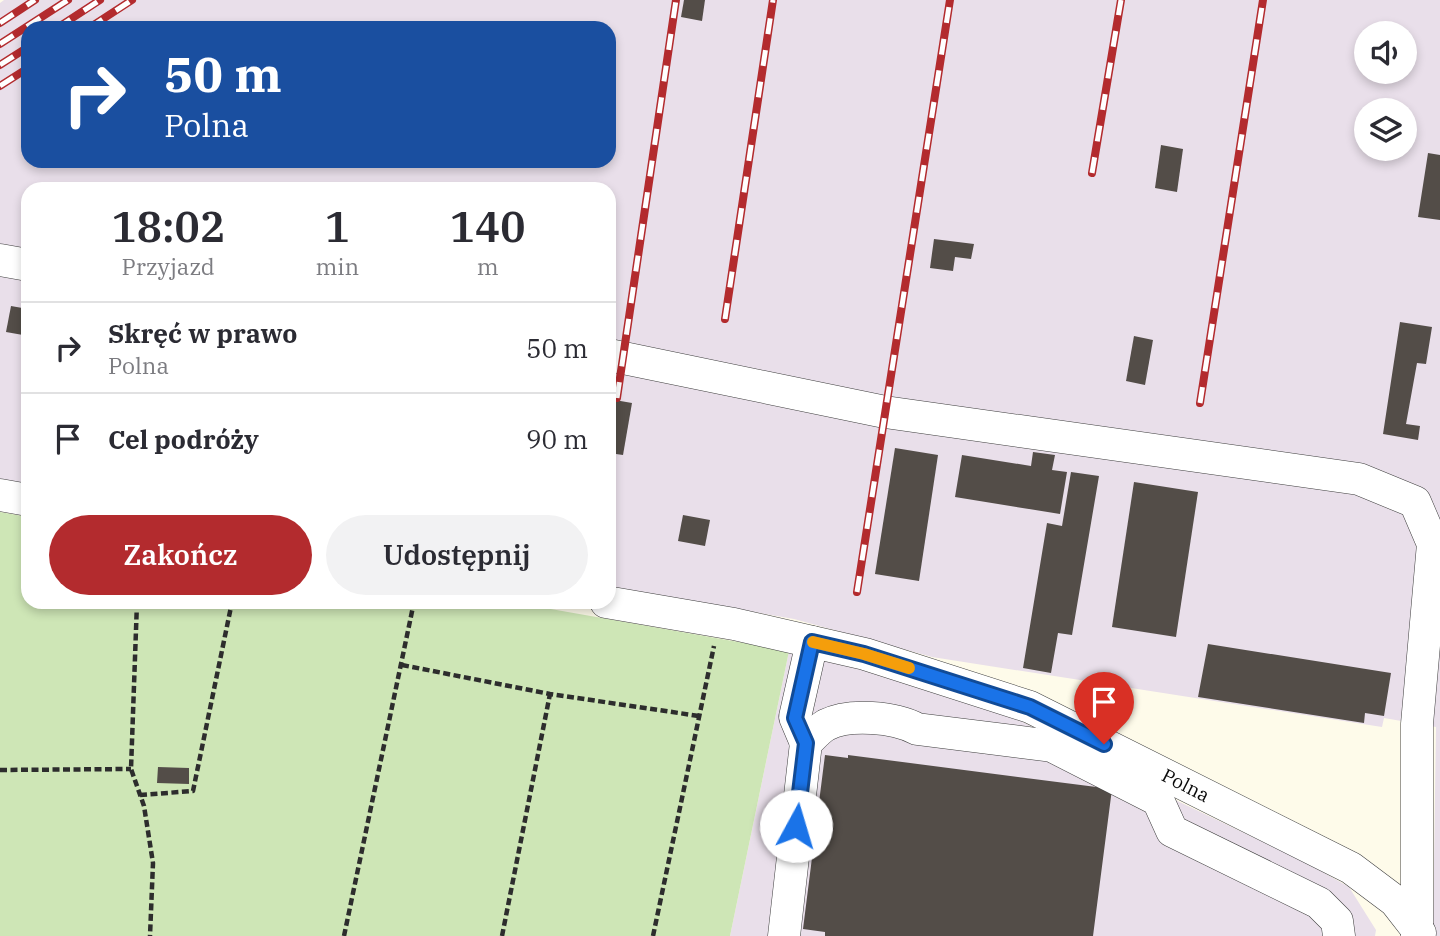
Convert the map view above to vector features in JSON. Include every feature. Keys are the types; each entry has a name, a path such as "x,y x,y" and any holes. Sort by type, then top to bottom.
{"street":[{"path":"0,260 21,264"},
{"path":"616,356 884,412 1359,479 1415,502 1433,544 1417,724 1419,934"},
{"path":"0,495 21,499"},
{"name":"Polna","path":"616,604 718,621 864,654 1030,707 1350,868 1395,901 1419,934"},
{"path":"784,936 806,743 795,718 812,642"},
{"path":"806,743 826,725 853,717 906,723 917,729 1052,746 1158,800 1172,831 1319,903 1337,921 1339,936"}],"path":[{"path":"137,609 131,769 144,806 153,863 150,936"},
{"path":"140,795 193,791 231,609"},
{"path":"344,936 414,609"},
{"path":"653,936 718,621"},
{"path":"402,665 550,694 699,716"},
{"path":"502,936 550,694"},
{"path":"0,769 131,769"}],"shaded area":[{"path":"4,0 1440,0 1440,936 1435,936 1433,931 1436,727 1384,718 1382,727 932,657 794,619 616,588 616,182 21,182 21,484 0,480 0,3"},
{"path":"789,651 848,665 1009,715 1165,795 1305,862 1349,887 1376,930 1375,936 730,936"}],"green space":[{"path":"0,512 21,516 21,609 551,609 789,651 730,936 0,936"}],"building":[{"path":"684,0 705,0 702,21 681,17"},
{"path":"1161,145 1183,149 1177,192 1155,188"},
{"path":"1428,153 1440,155 1440,220 1418,217"},
{"path":"934,239 974,244 971,259 955,257 953,271 930,268"},
{"path":"11,306 21,308 21,335 6,332"},
{"path":"1400,322 1432,327 1426,364 1417,363 1406,424 1420,426 1418,440 1383,434"},
{"path":"1134,336 1153,340 1145,385 1126,381"},
{"path":"616,400 632,403 623,455 616,454"},
{"path":"895,448 938,455 919,581 875,574"},
{"path":"1033,452 1055,455 1052,470 1067,472 1060,514 955,497 962,455 1031,466"},
{"path":"1071,472 1099,476 1072,635 1058,633 1051,673 1023,668 1047,523 1062,526"},
{"path":"1134,482 1198,492 1176,637 1112,627"},
{"path":"683,515 710,520 705,546 678,541"},
{"path":"1208,644 1391,673 1384,716 1365,713 1364,723 1198,697"},
{"path":"825,755 848,758 848,755 1112,789 1093,936 825,936 825,932 803,929"},
{"path":"158,767 189,768 189,784 157,783"}],"railway":[{"path":"0,23 35,0"},
{"path":"36,21 68,0"},
{"path":"68,21 100,0"},
{"path":"100,21 132,0"},
{"path":"617,398 676,0"},
{"path":"725,319 773,0"},
{"path":"857,592 950,0"},
{"path":"1092,173 1121,0"},
{"path":"1200,403 1263,0"},
{"path":"0,44 21,30"},
{"path":"0,65 21,52"},
{"path":"0,86 21,72"}],"slow traffic":[{"path":"813,642 909,668"}],"route":[{"path":"796,826 806,743 795,718 812,642 864,654 1030,707 1104,744"}]}
